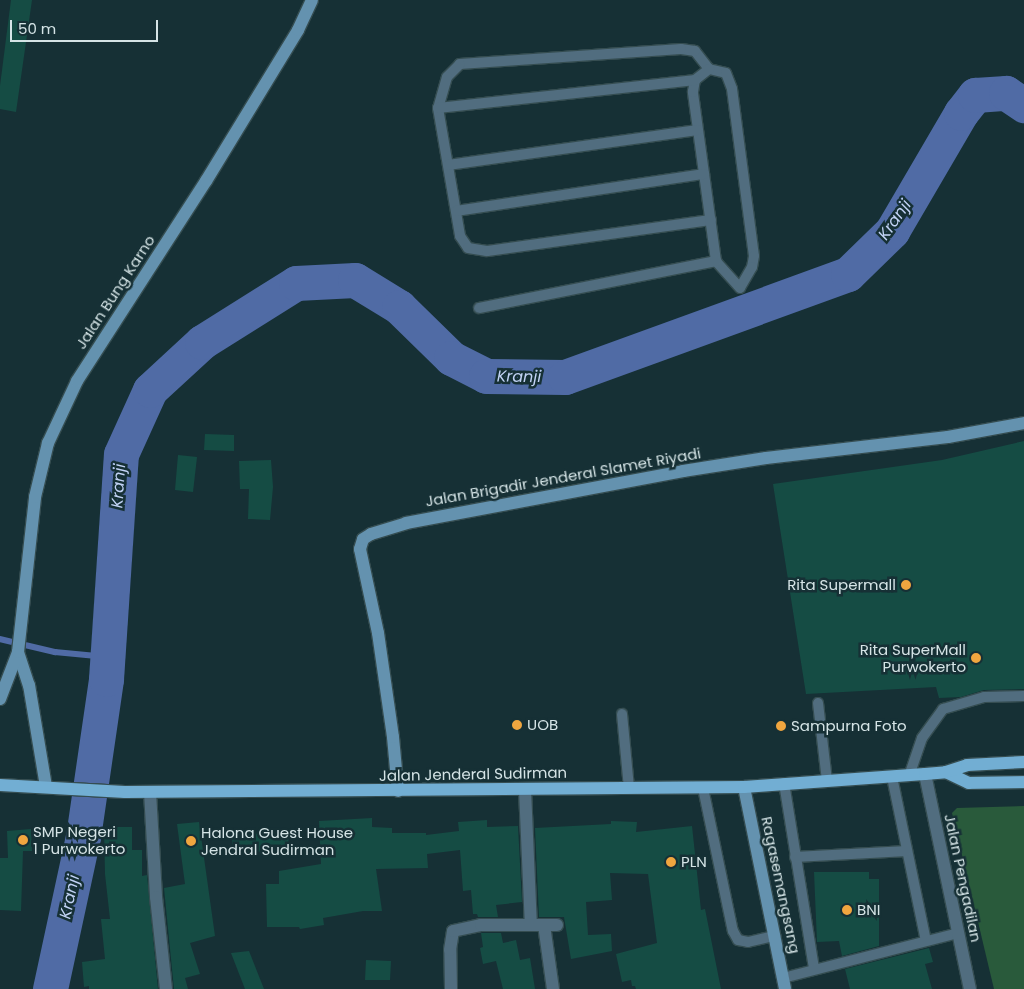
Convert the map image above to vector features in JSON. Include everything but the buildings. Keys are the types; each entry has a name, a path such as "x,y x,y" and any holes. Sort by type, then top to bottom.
{"main road":[{"name":"Jalan Jenderal Sudirman","path":"0,785 125,792 703,788 909,776 946,772 967,765 1024,762"},
{"path":"946,772 970,783 1024,782"}],"street":[{"name":"Jalan Bung Karno","path":"18,652 35,498 48,443 77,382 242,124 298,30 312,0"},
{"name":"Jalan Brigadir Jenderal Slamet Riyadi","path":"398,791 393,737 378,633 360,549 363,539 371,534 406,523 683,471 766,458 948,437 1024,423"},
{"path":"0,699 18,652"},
{"path":"18,652 29,685 52,787"},
{"name":"Jalan Pengadilan","path":"925,774 970,989"},
{"name":"Ragasemangsang","path":"744,787 784,983"},
{"path":"525,790 531,925"},
{"path":"150,792 156,897 166,989"},
{"path":"451,989 450,950 453,931 481,925 550,925 554,989"}],"lane":[{"path":"695,80 692,92 711,220 716,261 740,288 752,267 754,256 732,89 726,73 709,69 694,51 682,49 460,64 447,76 438,108 460,236 468,248 487,251 711,220"},
{"path":"438,108 695,80 709,69"},
{"path":"448,165 698,130"},
{"path":"456,211 704,174"},
{"path":"479,308 716,261"},
{"path":"909,776 922,738 943,709 984,697 1024,696"},
{"path":"818,703 827,780"},
{"path":"622,714 629,788"},
{"path":"892,777 926,941"},
{"path":"784,783 814,969"},
{"path":"703,788 733,931 738,940 748,942 775,936"},
{"path":"795,857 906,851"},
{"path":"784,983 814,969 958,933"}],"green space":[{"path":"1024,806 1024,989 994,989 952,813 957,808"}],"waterway":[{"name":"Kranji","path":"50,989 83,837 106,679 121,454 150,390 202,342 296,283 355,280 399,307 451,358 486,376 565,377 848,274 892,231 961,113 975,95 1006,93 1024,105"},
{"name":"Kranji","path":"0,639 55,652 107,657"}],"place":[{"name":"Rita Supermall","path":"906,585"},
{"name":"Rita SuperMall Purwokerto","path":"976,658"},
{"name":"UOB","path":"517,725"},
{"name":"Sampurna Foto","path":"781,726"},
{"name":"SMP Negeri 1 Purwokerto","path":"23,840"},
{"name":"Halona Guest House Jendral Sudirman","path":"191,841"},
{"name":"PLN","path":"671,862"},
{"name":"BNI","path":"847,910"}]}
